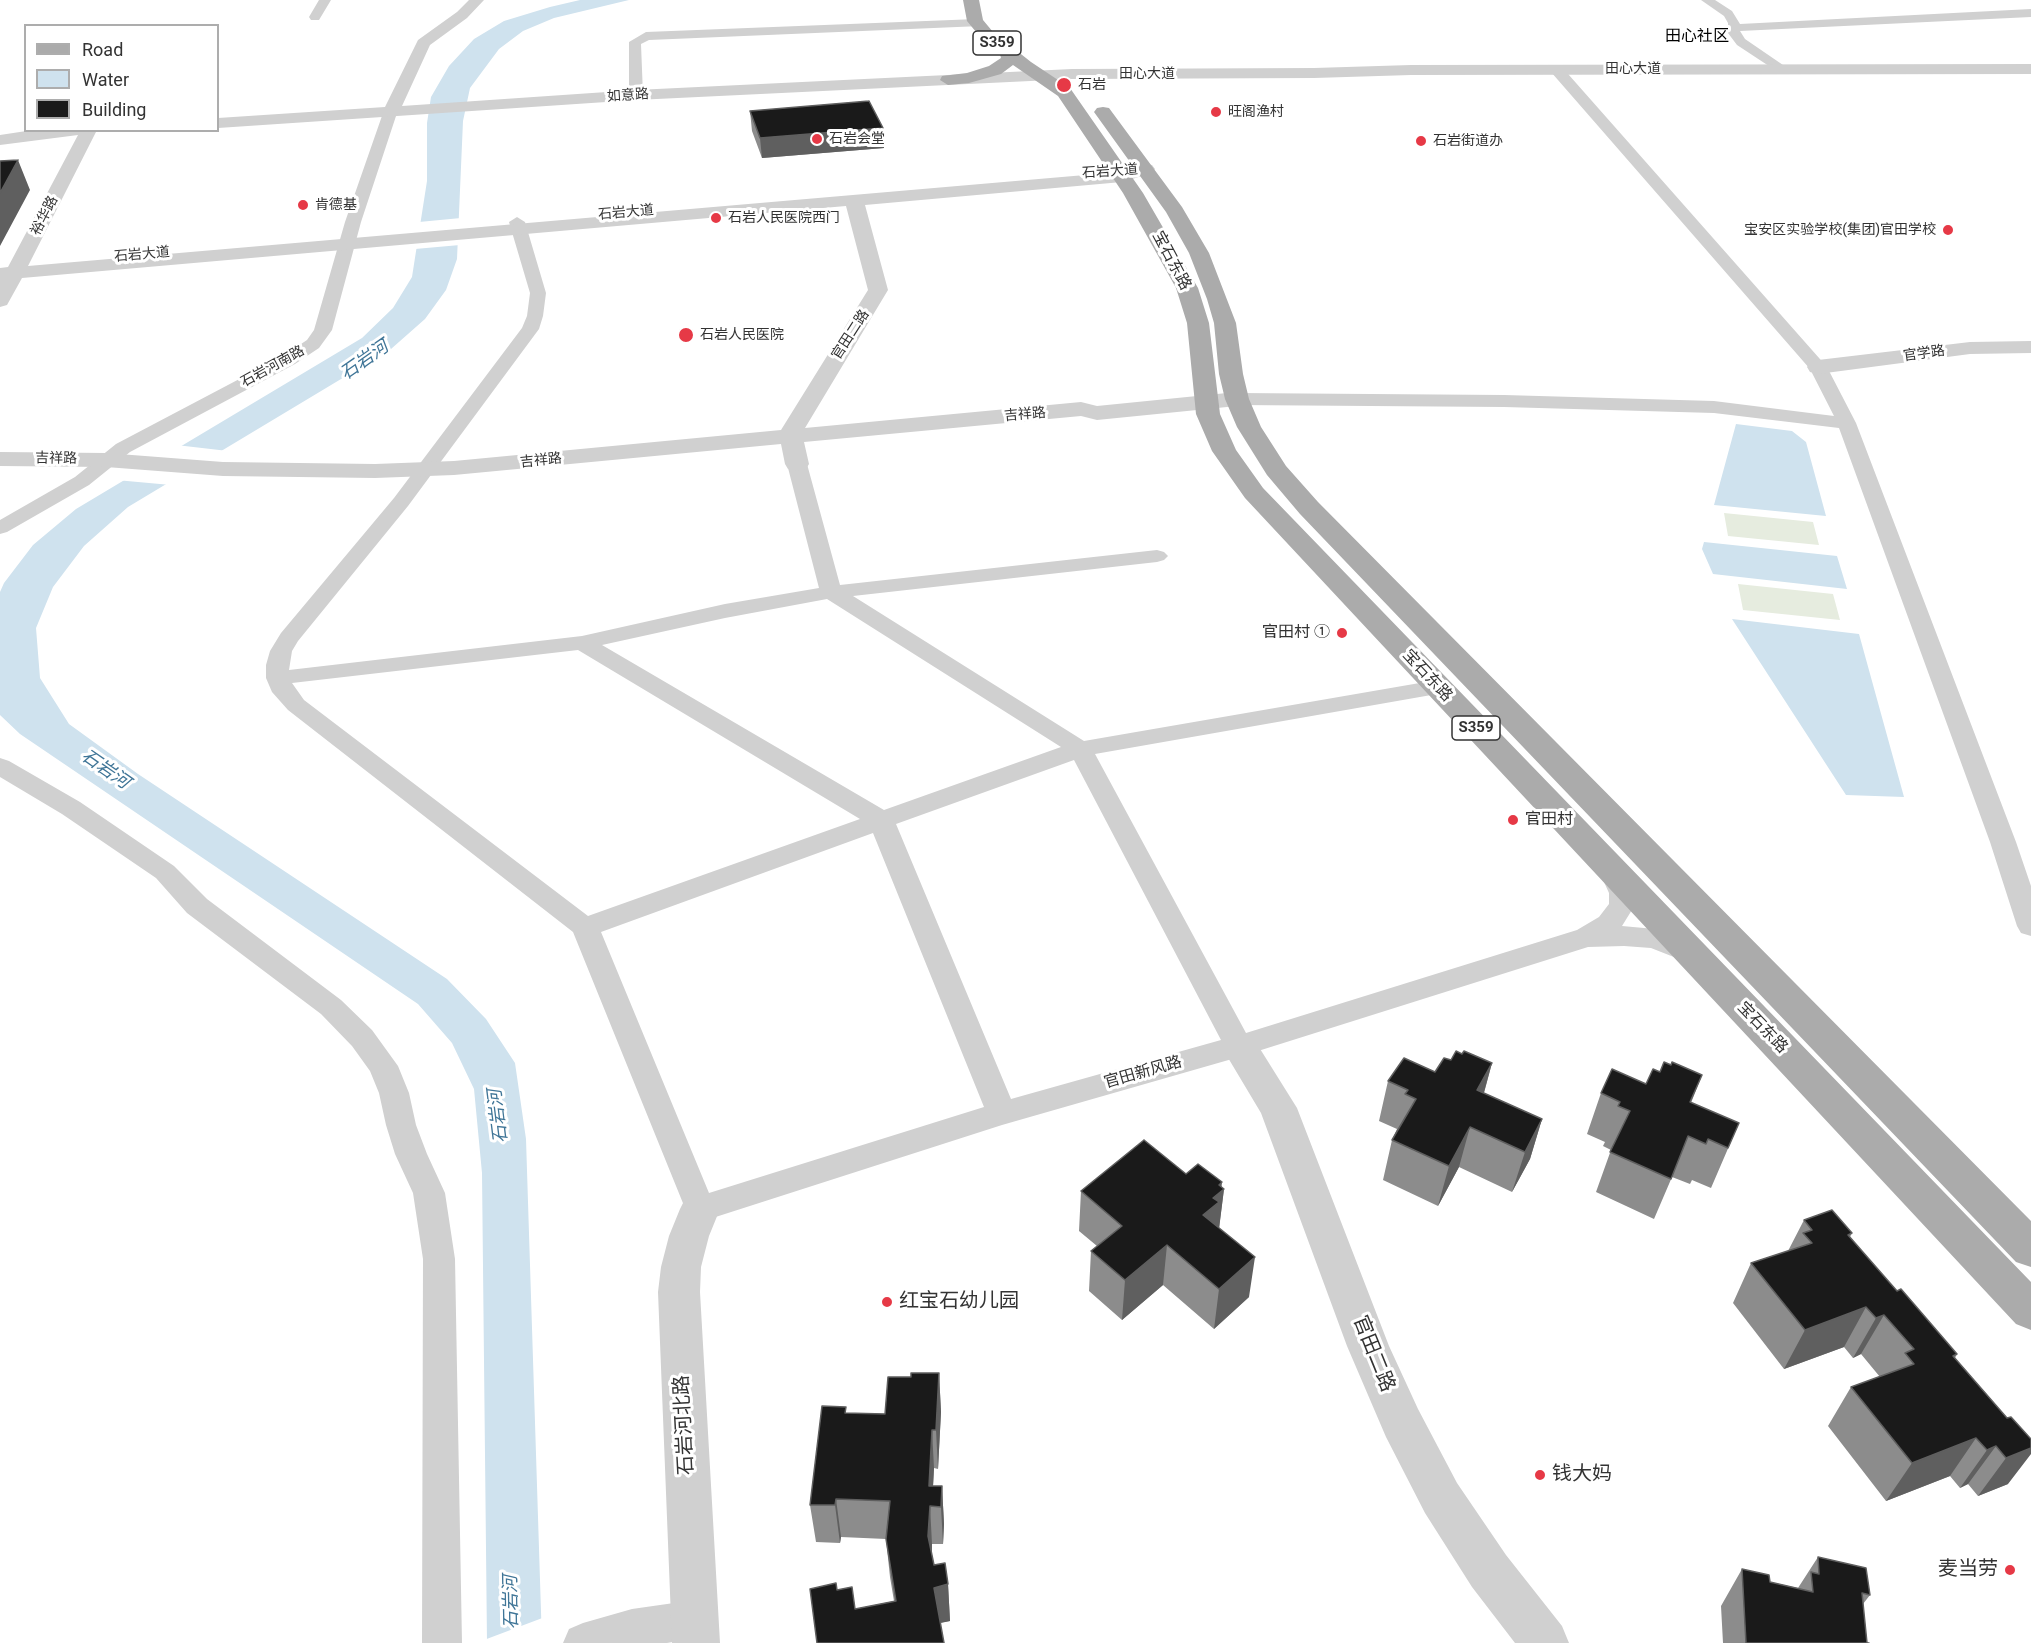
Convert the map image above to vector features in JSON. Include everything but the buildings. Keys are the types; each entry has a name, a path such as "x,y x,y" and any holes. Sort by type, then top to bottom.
{"main road":[{"name":"S359","path":"971,0 972,14 977,23"},
{"name":"宝石东路","path":"977,23 987,35 1008,52 1057,69 1064,92 1129,173 1187,231 1209,276 1225,323 1231,374 1237,399 1263,452 1298,495 2031,1249"},
{"path":"948,80 969,78 995,70 1009,60 1008,52"},
{"name":"宝石东路","path":"1129,173 1190,296 1200,331 1205,398 1214,431 1224,451 1254,493 1612,871 2030,1306"}],"street":[{"path":"315,17 325,0"},
{"path":"390,112 423,43 462,15 477,0"},
{"path":"1707,0 1728,14 1734,23 1734,33 1741,42 1774,66"},
{"path":"1734,27 2031,13"},
{"path":"636,95 635,42 646,36 977,23"},
{"name":"田心大道","path":"1057,69 2031,65"},
{"name":"田心大道","path":"1057,69 1556,69 1774,66 2031,69"},
{"name":"如意路","path":"219,123 471,108 636,95 948,80 1057,69"},
{"path":"1556,69 1818,367 1847,423 2003,842 2031,926"},
{"name":"石岩河南路","path":"0,528 90,476 106,460 138,439 290,360 313,344 323,330 347,241 390,112"},
{"path":"0,140 62,132"},
{"name":"裕华路","path":"0,301 8,270 88,132"},
{"name":"石岩大道","path":"518,226 854,200 1129,173"},
{"name":"石岩大道","path":"8,270 1129,173"},
{"name":"官田二路","path":"792,437 795,424 878,290 878,281 854,200"},
{"path":"518,226 538,293 535,316 523,341 425,470 289,638 279,658 278,678 284,692 296,705 585,927 700,1209"},
{"name":"官学路","path":"1818,367 1970,348 2031,346"},
{"name":"吉祥路","path":"0,459 106,460 205,468 425,470 512,464 1081,410 1097,412 1205,398 1237,399"},
{"path":"1237,399 1504,401 1714,407 1847,423"},
{"path":"792,437 831,592 1080,749 1239,1046"},
{"path":"278,678 582,643 725,611 831,592 1158,556"},
{"path":"582,643 881,820 1002,1113"},
{"path":"585,927 1080,749 1437,687"},
{"path":"0,766 71,808 165,872 197,906 331,1007 362,1038 382,1066 394,1093 401,1125 411,1154 429,1193 439,1259 442,1643"},
{"name":"官田新风路","path":"700,1209 1002,1113 1239,1046 1587,937 1609,924 1622,905 1622,893 1612,871"},
{"name":"官田新风路","path":"1587,937 1655,939 1679,947 1697,960"},
{"name":"官田二路","path":"1239,1046 1278,1108 1286,1126 1368,1346 1402,1423 1453,1516 1489,1571 1545,1643"},
{"name":"石岩河北路","path":"696,1631 679,1292 681,1267 689,1236 700,1209"},
{"path":"583,1643 632,1629 696,1631"}],"shaded area":[{"path":"1724,513 1813,522 1819,545 1728,536"},
{"path":"1738,584 1833,594 1840,620 1743,610"}],"water":[{"name":"石岩河","path":"580,0 629,0 554,18 523,31 499,49 470,88 463,121 457,259 446,290 425,319 391,349 128,507 84,546 53,587 36,628 40,678 69,724 138,774 447,979 486,1019 515,1063 526,1139 542,1643 487,1643 482,1173 474,1089 452,1043 418,1004 20,734 0,715 0,592 4,583 33,545 76,509 362,338 393,308 412,277 427,181 427,123 431,97 449,66 474,39 504,21"},
{"path":"1736,424 1792,431 1806,442 1826,516 1714,505"},
{"path":"1704,542 1837,556 1847,589 1713,574 1702,549"},
{"path":"1732,619 1859,634 1904,797 1846,795"}],"pier":[{"path":"461,218 460,245 415,249 419,222"},
{"path":"176,445 228,451 171,485 116,480"},
{"path":"545,1617 545,1643 484,1643 484,1640"}],"place":[{"name":"石岩","path":"1064,85"},
{"name":"旺阁渔村","path":"1216,112"},
{"name":"石岩会堂","path":"817,139"},
{"name":"石岩街道办","path":"1421,141"},
{"name":"肯德基","path":"303,205"},
{"name":"石岩人民医院西门","path":"716,218"},
{"name":"宝安区实验学校(集团)官田学校","path":"1948,230"},
{"name":"石岩人民医院","path":"686,335"},
{"name":"官田村 ①","path":"1342,633"},
{"name":"官田村","path":"1513,820"},
{"name":"红宝石幼儿园","path":"887,1302"},
{"name":"钱大妈","path":"1540,1475"},
{"name":"麦当劳","path":"2010,1570"}],"district":[{"name":"田心社区","path":"1697,37"}]}
